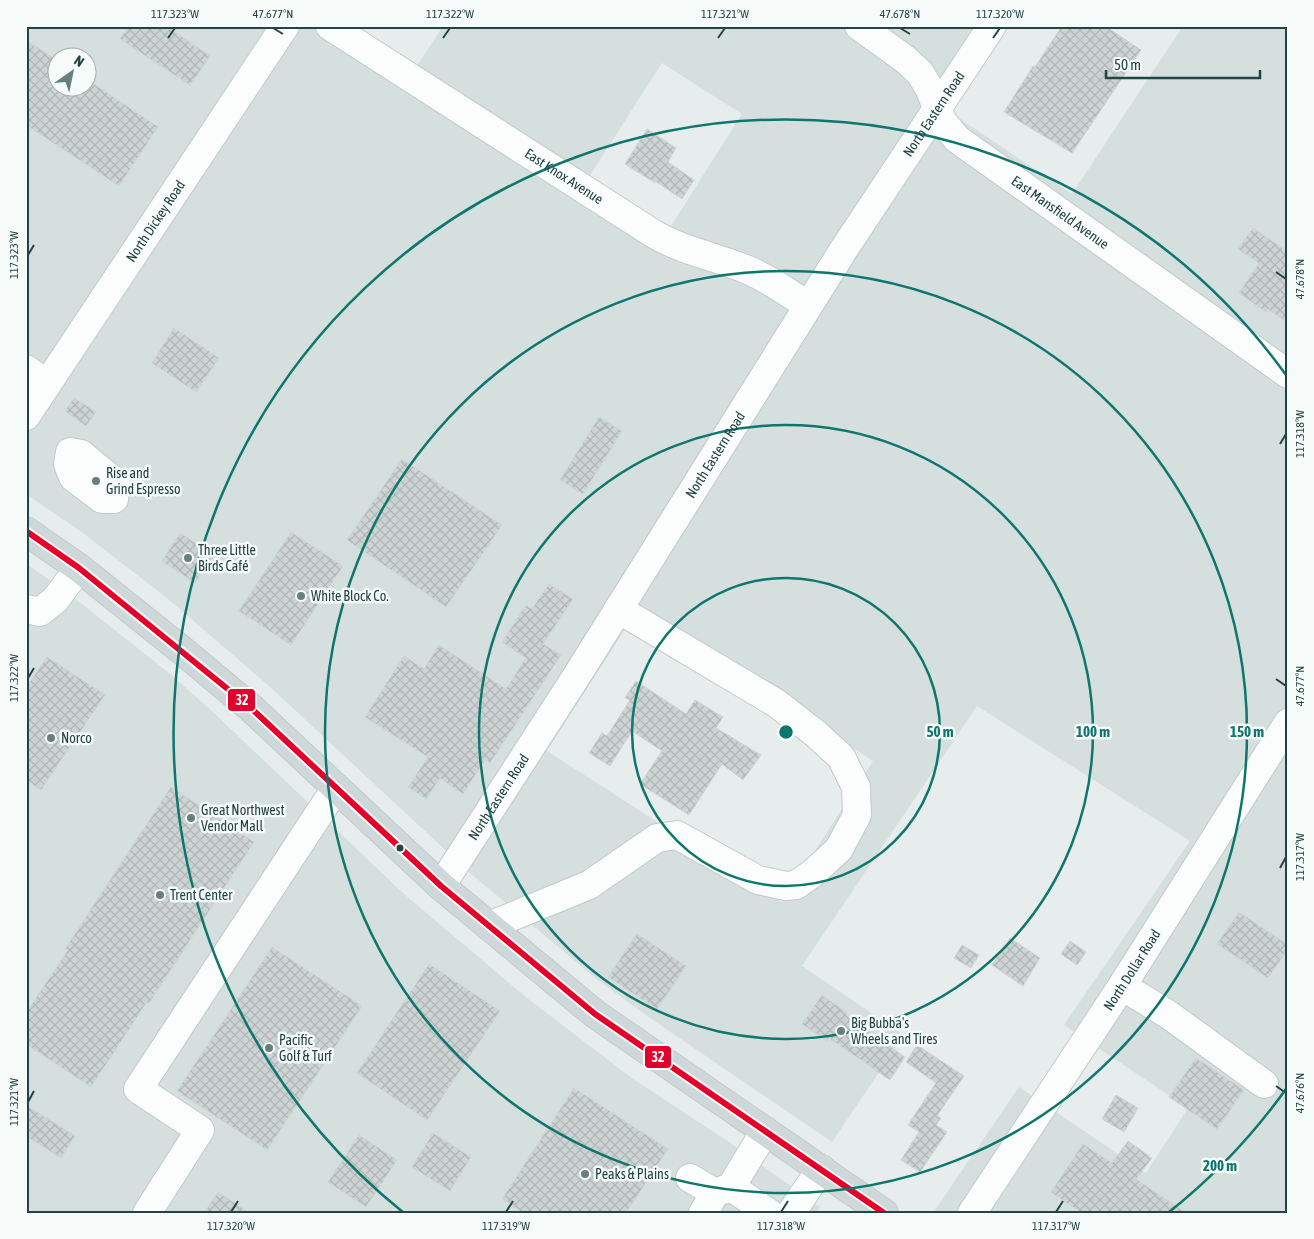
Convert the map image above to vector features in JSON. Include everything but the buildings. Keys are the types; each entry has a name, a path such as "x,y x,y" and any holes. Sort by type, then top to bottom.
{"main road":[{"path":"26,531 79,568 251,708 441,886 595,1014 884,1213"}],"street":[{"name":"North Dickey Road","path":"26,416 37,377 285,26"},
{"name":"East Knox Avenue","path":"330,26 654,234 681,247 749,271 779,287 808,306"},
{"name":"East Mansfield Avenue","path":"859,26 914,67 929,88 936,109 948,130 967,148 1288,374"},
{"name":"North Eastern Road","path":"441,886 808,306 992,26"},
{"path":"26,609 40,612 56,600 79,568"},
{"path":"489,926 589,885 657,838 677,835 758,880 786,886 796,885 813,873 839,849 857,815 856,787 853,780 841,757 816,734 776,703 618,609"},
{"name":"North Dollar Road","path":"972,1213 1122,986 1288,723"},
{"path":"147,1213 200,1130 138,1090 336,788"},
{"path":"1122,986 1169,1016 1264,1084"},
{"path":"716,1198 765,1131"},
{"path":"791,1213 821,1169"},
{"path":"690,1178 716,1198 769,1213"}],"shaded area":[{"path":"26,26 354,26 416,67 443,26 1005,26 948,111 1072,194 1183,26 1288,26 1288,1213 938,1213 935,1210 1019,1087 1146,1173 1188,1108 1064,1025 1190,841 977,706 802,966 904,1035 832,1142 599,981 470,873 268,685 167,598 83,533 26,494","holes":["662,63 742,114 666,234 585,183","638,609 873,761 782,902 547,751"]},
{"path":"26,564 59,586 169,673 214,713 404,894 527,998 633,1079 729,1142 820,1207 816,1213 26,1213"}],"transit line":[{"name":"32","path":"26,531 79,568 251,708 441,886 595,1014 884,1213"}],"place":[{"name":"Rise and Grind Espresso","path":"96,481"},
{"name":"Three Little Birds Café","path":"188,558"},
{"name":"White Block Co.","path":"301,596"},
{"name":"Norco","path":"51,738"},
{"name":"Great Northwest Vendor Mall","path":"191,818"},
{"name":"Trent Center","path":"160,895"},
{"name":"Big Bubba's Wheels and Tires","path":"841,1031"},
{"name":"Pacific Golf & Turf","path":"269,1048"},
{"name":"Peaks & Plains","path":"585,1174"}]}
